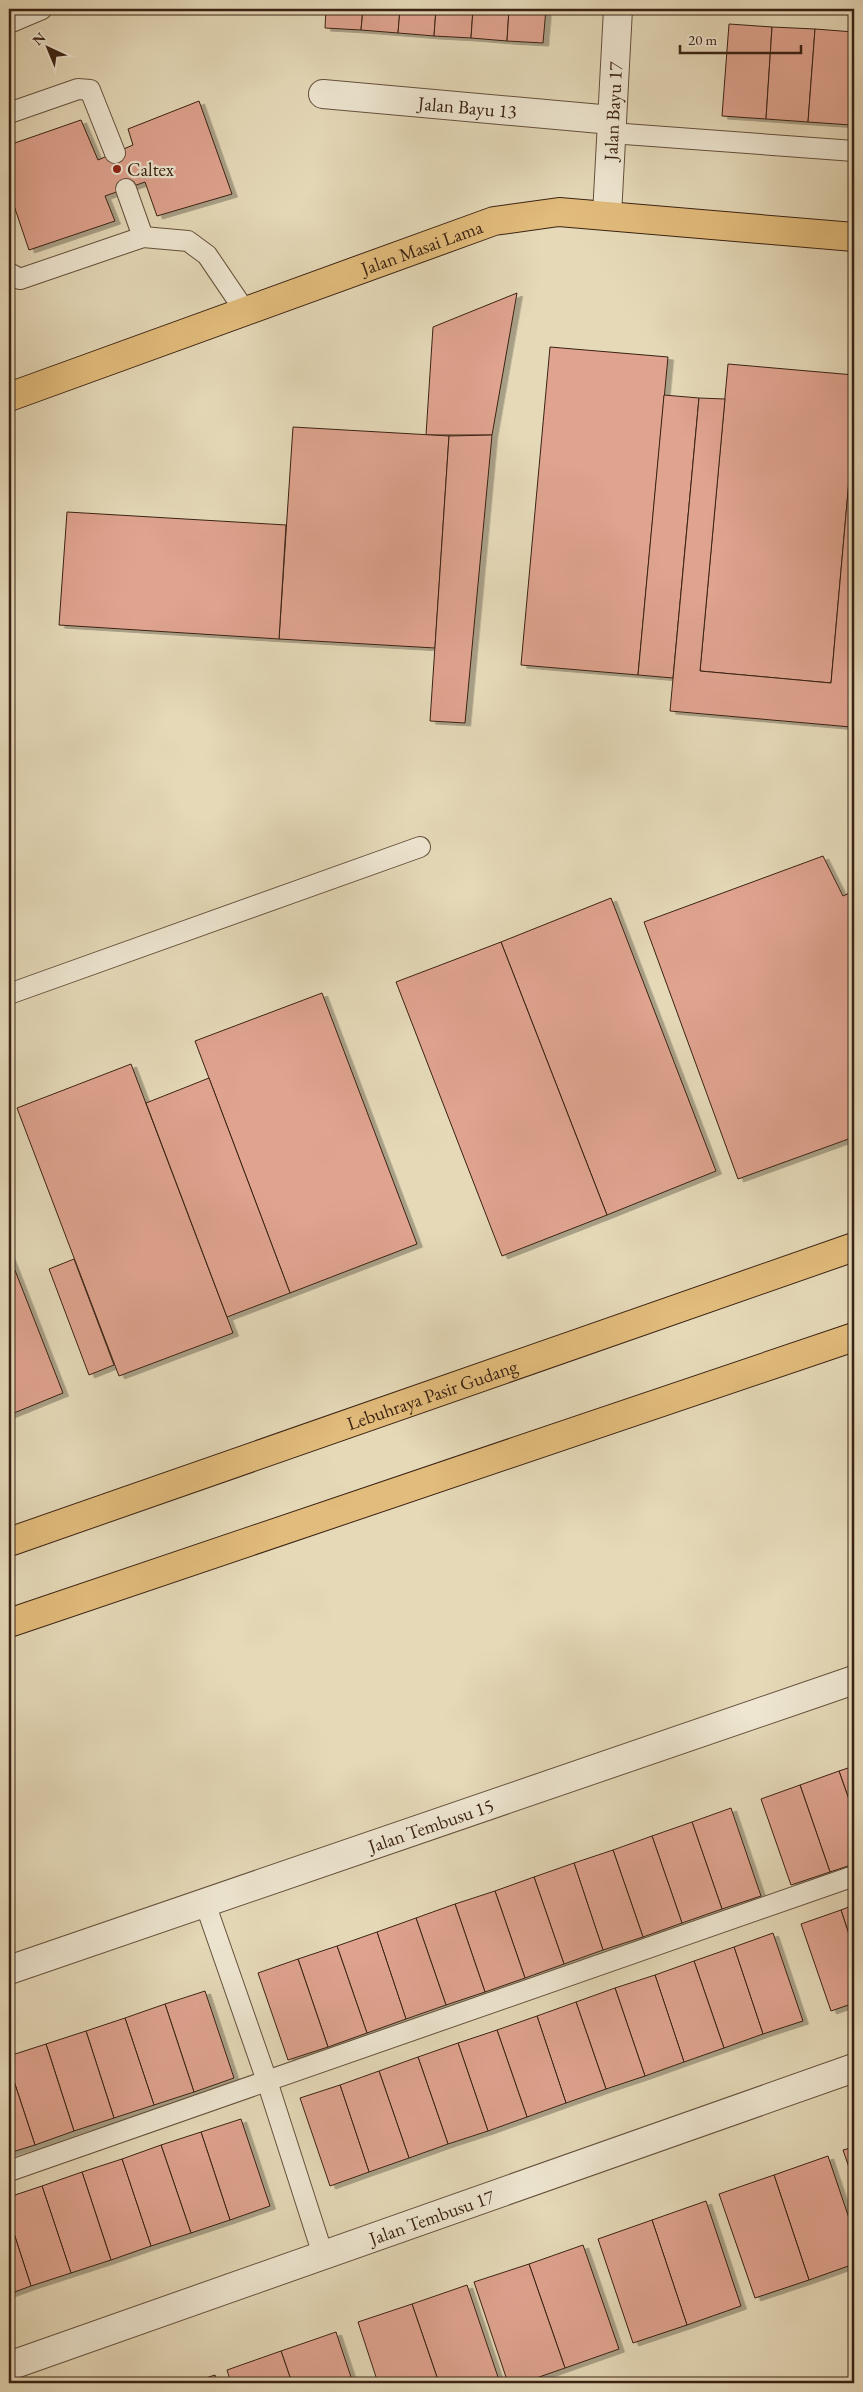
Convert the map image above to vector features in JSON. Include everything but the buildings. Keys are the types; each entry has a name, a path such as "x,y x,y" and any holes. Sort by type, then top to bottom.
{"main road":[{"name":"Jalan Masai Lama","path":"9,397 494,221 559,212 607,214 854,237"},
{"name":"Lebuhraya Pasir Gudang","path":"9,1542 854,1247"},
{"path":"9,1624 854,1337"}],"street":[{"name":"Jalan Bayu 17","path":"607,214 618,9"},
{"name":"Jalan Bayu 13","path":"323,94 611,126"},
{"name":"Jalan Tembusu 15","path":"9,1970 854,1680"},
{"name":"Jalan Tembusu 17","path":"9,2366 854,2068"}],"lane":[{"path":"9,23 42,9"},
{"path":"9,113 78,89 90,90 115,153"},
{"path":"611,126 854,151"},
{"path":"126,189 143,238"},
{"path":"9,273 20,279 143,238 188,242 207,255 245,311"},
{"path":"9,994 420,847"},
{"path":"9,2171 854,1876"},
{"path":"205,1903 267,2081 323,2255"}],"place":[{"name":"Caltex","path":"117,169"}]}
